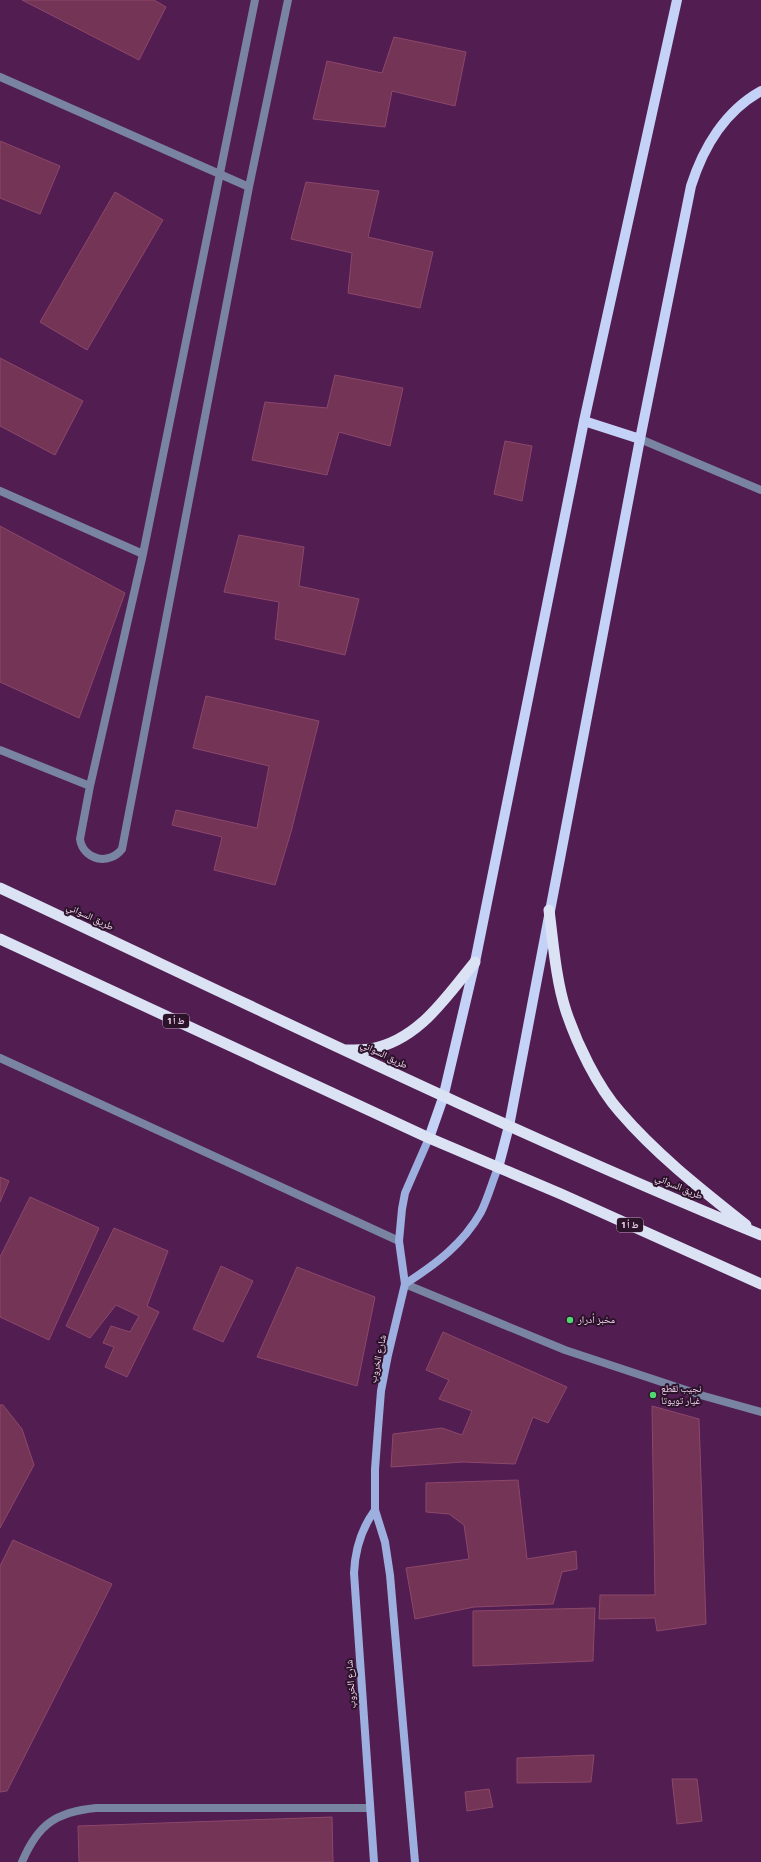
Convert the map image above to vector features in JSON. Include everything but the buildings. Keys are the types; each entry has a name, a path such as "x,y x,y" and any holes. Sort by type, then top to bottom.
{"highway":[{"name":"طريق السواني","path":"0,888 346,1050 443,1098 759,1235"},
{"path":"550,910 554,954 566,1010 588,1063 619,1111 659,1152 759,1235"},
{"name":"ط أ 1","path":"0,939 429,1138 561,1194 761,1284"},
{"path":"346,1050 371,1048 390,1043 418,1027 437,1009 475,962"}],"main road":[{"path":"429,1138 443,1098 475,962 584,421 677,0"},
{"path":"405,1284 434,1266 451,1251 466,1233 481,1211 498,1168 509,1126 640,438 686,207 698,166 707,146 729,117 750,98 761,91"},
{"path":"584,421 640,438"},
{"name":"شارع الخروب","path":"415,1862 390,1575 385,1542 375,1510 374,1469 381,1391 405,1284 400,1241 402,1209 405,1193 429,1138"},
{"name":"شارع الخروب","path":"374,1862 354,1556 366,1522 375,1510"}],"street":[{"path":"255,0 143,554 90,786 80,839 81,845 90,856 104,859 117,855 122,849 250,187 288,0"},
{"path":"0,77 250,187"},
{"path":"640,438 761,490"},
{"path":"0,491 143,554"},
{"path":"0,750 90,786"},
{"path":"0,1058 400,1241"},
{"path":"405,1284 565,1350 704,1396 761,1412"},
{"path":"22,1862 38,1832 54,1819 74,1810 96,1808 370,1808"}],"place":[{"name":"مخبز أدرار","path":"570,1320"},
{"name":"نجيب لقطع غيار تويوتا","path":"653,1395"}]}
